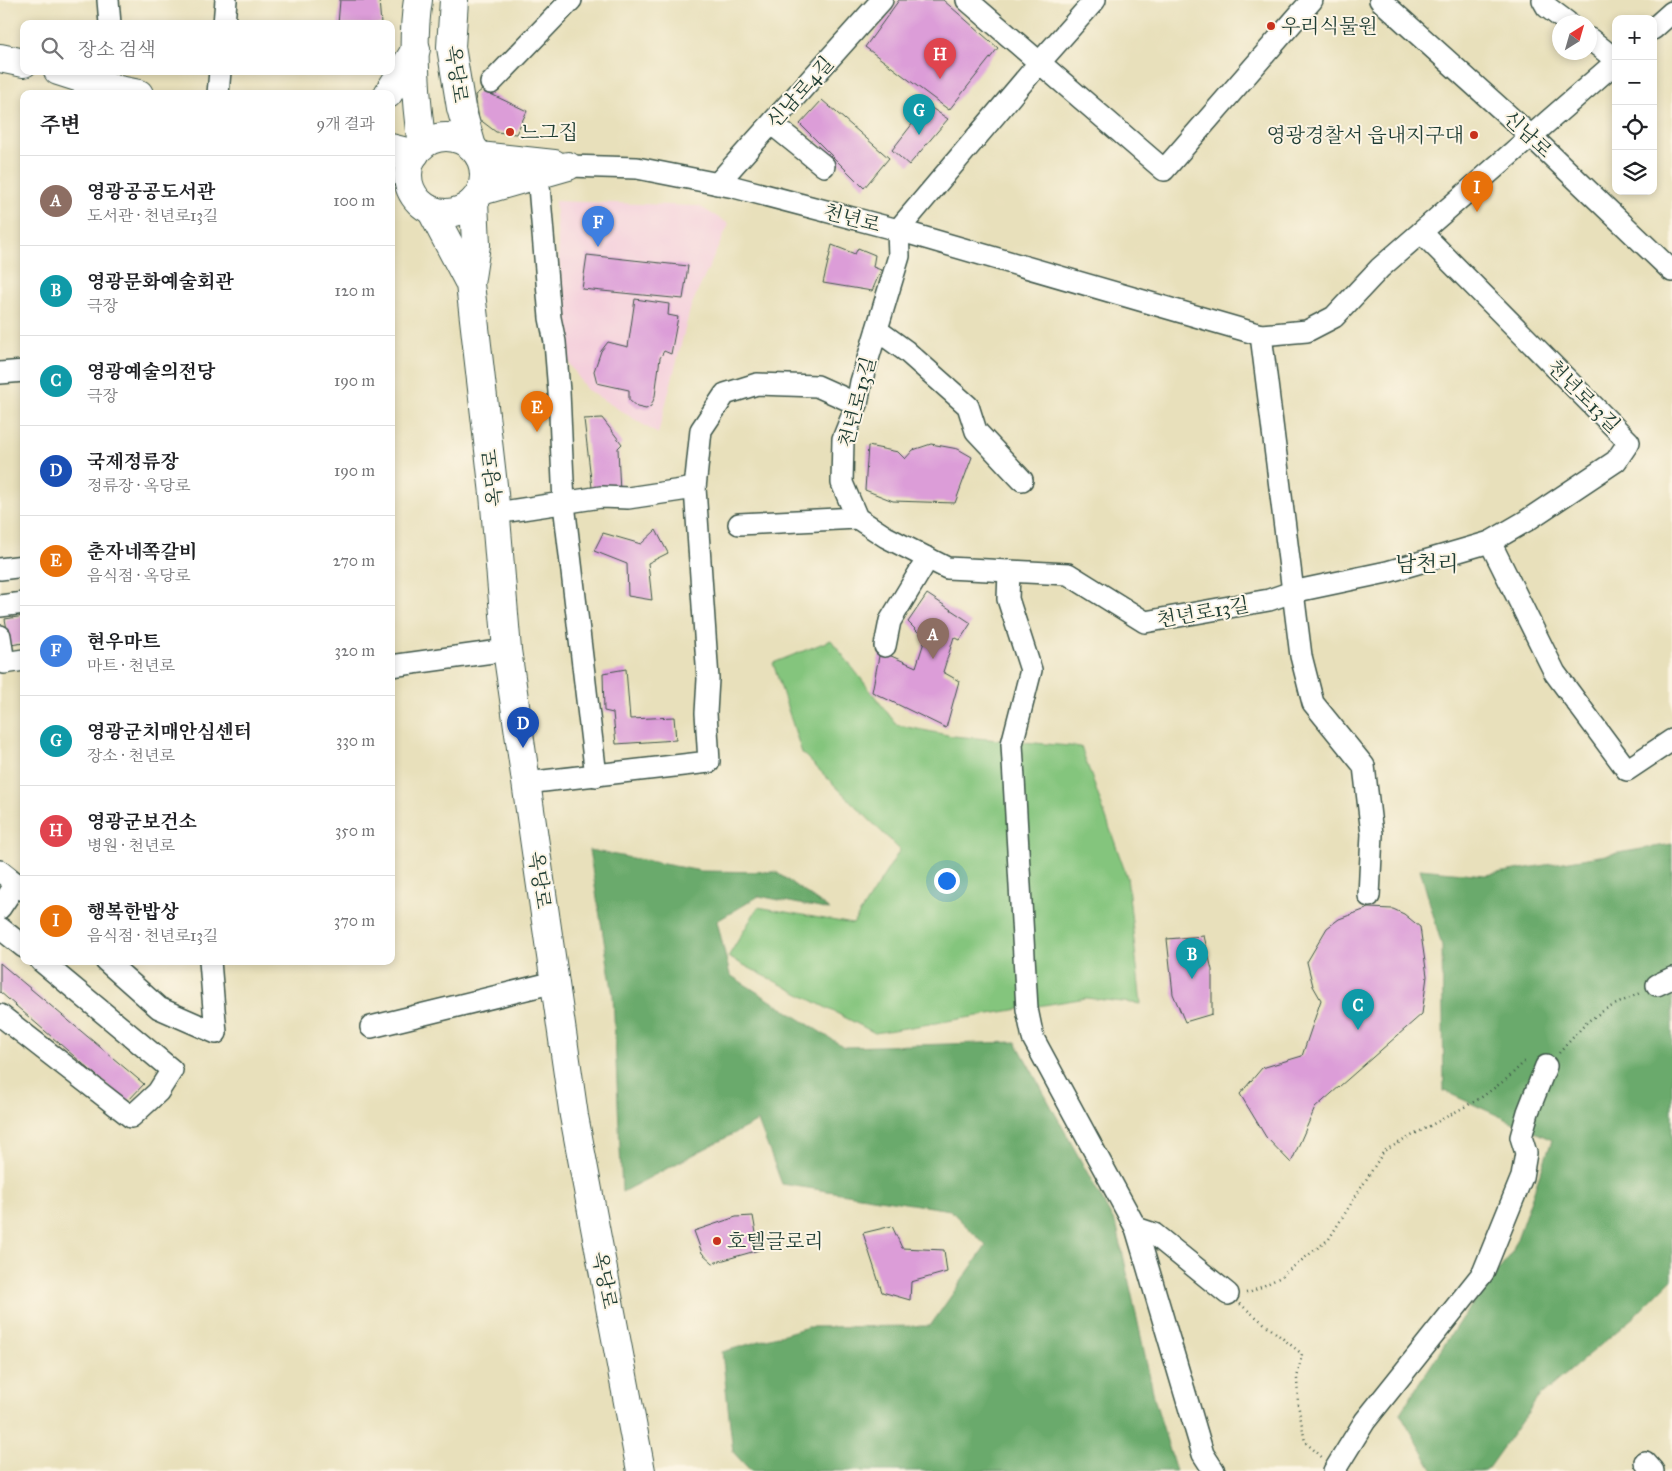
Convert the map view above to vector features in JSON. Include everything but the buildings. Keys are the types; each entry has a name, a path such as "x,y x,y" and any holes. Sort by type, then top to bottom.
{"main road":[{"name":"옥당로","path":"409,149 417,110 415,18 418,0"},
{"name":"옥당로","path":"454,0 451,47 461,108 484,174 477,196 476,245 470,284 496,514 507,650 574,1116 641,1471"},
{"path":"390,90 416,49"},
{"path":"0,58 20,62"},
{"path":"74,75 120,87"},
{"path":"470,284 411,195 408,172 409,149 431,140 447,137 463,141 475,152 568,166"},
{"path":"411,195 454,212 465,208 477,196 538,174 568,166"}],"street":[{"path":"108,0 110,20"},
{"path":"224,20 226,0"},
{"name":"옥당로","path":"491,83 571,0"},
{"name":"신남로4길","path":"717,184 737,159 772,124 882,0"},
{"path":"967,0 1164,170 1312,0"},
{"name":"천년로","path":"568,166 637,168 717,184 898,230 1095,0"},
{"name":"신남로","path":"1380,0 1532,137 1672,270"},
{"path":"1543,0 1547,7 1558,15"},
{"path":"1657,25 1672,12"},
{"path":"1597,46 1615,60"},
{"path":"898,230 1261,335 1307,331 1334,317 1380,268 1532,137 1612,65"},
{"path":"218,90 220,75"},
{"path":"772,124 824,166"},
{"path":"538,174 550,318 555,342 559,392 564,504 596,776"},
{"name":"천년로13길","path":"898,230 899,256 861,382 857,404 843,439 842,483 857,518 886,537 947,568 1068,574 1146,622 1269,600 1292,592 1386,572 1490,542 1526,521 1616,461 1629,442 1421,232"},
{"path":"877,330 906,351 968,406 976,431 1022,480"},
{"path":"1261,335 1301,656 1313,703 1364,766 1372,834 1369,896"},
{"path":"0,373 20,371"},
{"path":"526,783 709,762 706,713 708,679 695,488 701,430 725,394 757,384 817,386 857,404"},
{"path":"496,514 601,497 628,498 695,488"},
{"path":"739,524 857,518"},
{"path":"1490,542 1555,672 1627,770 1672,740"},
{"path":"885,646 890,621 928,558"},
{"path":"0,569 20,566"},
{"path":"1009,571 1008,599 1031,670 1012,744 1027,1009 1032,1038 1136,1228 1203,1454 1214,1471"},
{"path":"0,606 20,604"},
{"path":"0,636 4,663 20,661"},
{"path":"395,665 507,650"},
{"path":"0,871 20,887 0,908"},
{"path":"0,928 20,944"},
{"path":"0,1015 131,1117 158,1092 172,1070 46,965"},
{"path":"111,965 160,1008 216,1033 210,965"},
{"path":"371,1027 555,982"},
{"path":"1334,1470 1365,1421 1483,1273 1522,1177 1526,1153 1521,1137 1528,1112 1546,1066"},
{"path":"1136,1228 1154,1234 1228,1294"}],"path":[{"path":"1228,1294 1252,1292 1279,1278 1329,1239 1384,1150 1479,1099 1508,1078 1524,1062 1546,1066 1588,1021 1606,1009 1664,981"},
{"path":"1228,1294 1302,1354 1297,1378 1298,1404 1305,1442 1334,1470"}],"shaded area":[{"path":"555,201 699,206 729,224 691,306 658,434 586,389 566,358"}],"green space":[{"path":"831,640 897,725 953,736 1081,747 1127,877 1141,1004 1086,998 875,1033 728,957 758,907 853,924 900,850 802,753 773,663"},
{"path":"1672,844 1672,1279 1636,1315 1538,1398 1486,1471 1434,1471 1400,1413 1461,1319 1512,1253 1552,1140 1444,1091 1442,946 1420,869 1485,875"},
{"path":"589,850 701,871 776,872 830,910 759,896 717,921 730,975 844,1047 1016,1042 1117,1227 1155,1401 1176,1471 751,1471 733,1452 722,1352 808,1327 930,1326 986,1246 950,1210 782,1184 758,1121 622,1192 613,995"}],"place":[{"name":"우리식물원","path":"1271,26"},
{"name":"영광군보건소","path":"940,79"},
{"name":"느그집","path":"510,132"},
{"name":"영광군치매안심센터","path":"919,135"},
{"name":"영광경찰서 읍내지구대","path":"1474,135"},
{"name":"행복한밥상","path":"1477,212"},
{"name":"현우마트","path":"598,247"},
{"name":"춘자네쪽갈비","path":"537,432"},
{"name":"영광공공도서관","path":"933,659"},
{"name":"국제정류장","path":"523,748"},
{"name":"영광문화예술회관","path":"1192,979"},
{"name":"영광예술의전당","path":"1358,1030"},
{"name":"호텔글로리","path":"717,1241"}],"district":[{"name":"남천리","path":"1427,563"}]}
